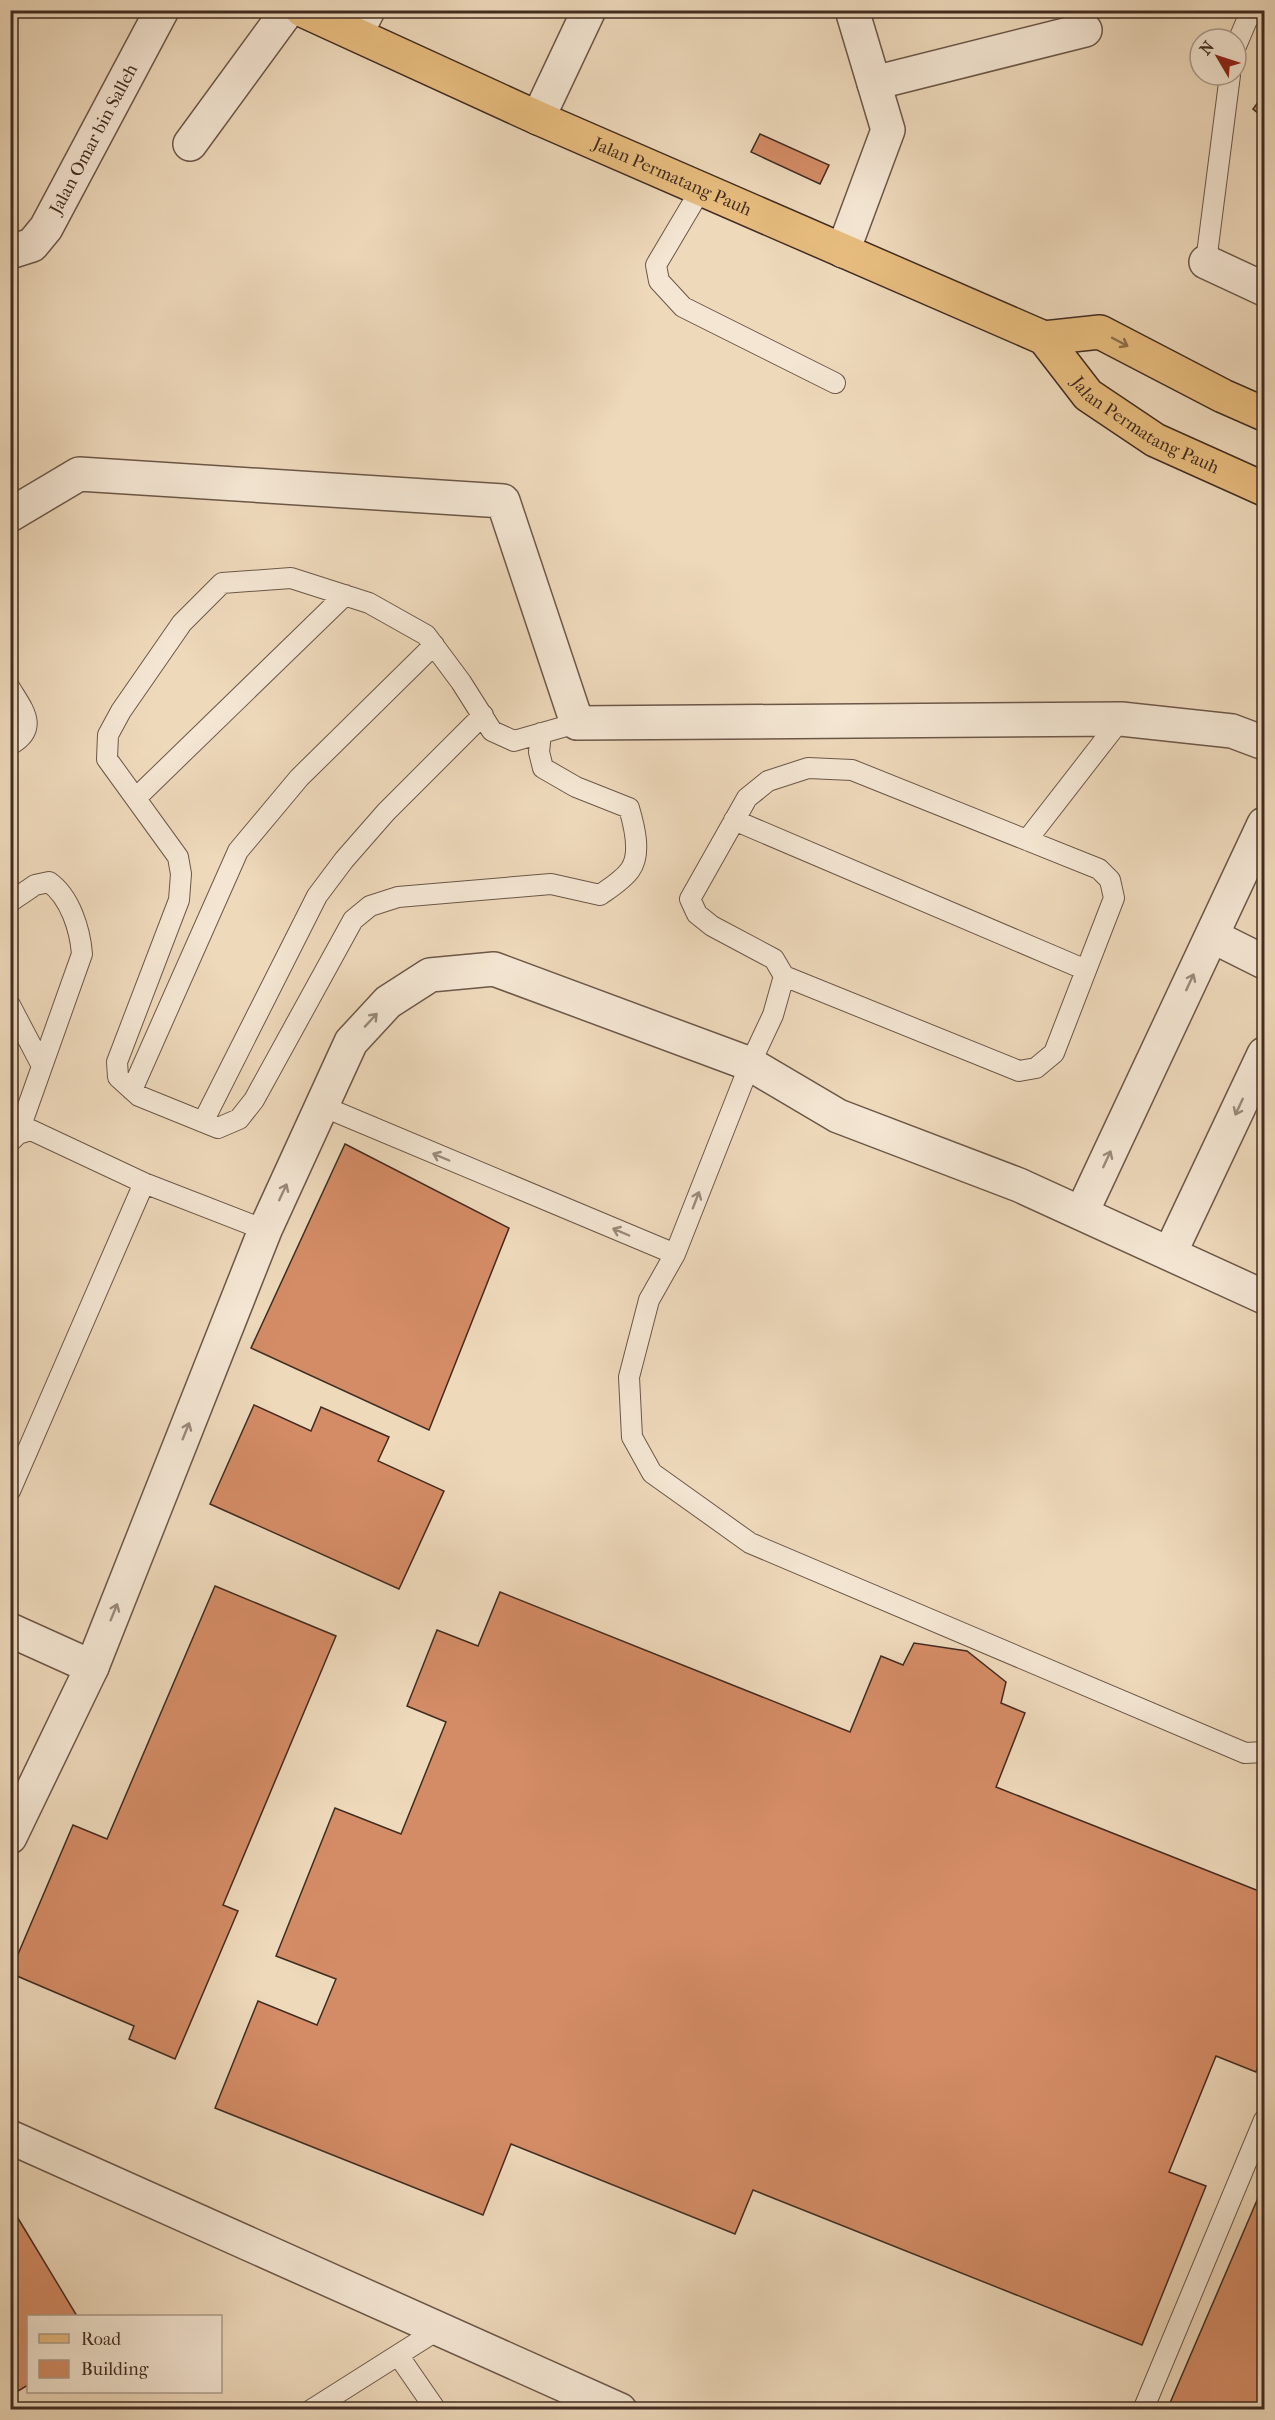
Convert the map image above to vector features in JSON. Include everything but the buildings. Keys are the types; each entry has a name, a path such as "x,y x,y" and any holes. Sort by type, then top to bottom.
{"main road":[{"name":"Jalan Permatang Pauh","path":"303,10 362,22 538,118 1044,338 1088,395 1155,440 1264,489"},
{"name":"Jalan Permatang Pauh","path":"1044,338 1100,332 1223,396 1264,414"}],"street":[{"name":"Jalan Omar bin Salleh","path":"10,252 32,245 46,228 162,10"},
{"path":"190,144 288,10"},
{"path":"538,118 589,10"},
{"path":"843,251 888,130 852,10"},
{"path":"874,82 1085,30"},
{"path":"1206,262 1264,289"},
{"path":"10,515 79,474 503,501 577,723 1121,719 1232,731 1264,743"},
{"path":"1082,1212 1264,824"},
{"path":"1212,936 1264,962"},
{"path":"10,1837 92,1667 266,1230 351,1042 388,1002 429,975 494,969 750,1064 838,1116 1019,1185 1264,1297"},
{"path":"1170,1253 1264,1054"},
{"path":"10,1630 92,1667"},
{"path":"10,2137 618,2409"}],"lane":[{"path":"1244,27 1256,10"},
{"path":"1206,262 1228,87"},
{"path":"701,189 656,265 659,281 683,307 835,383"},
{"path":"541,733 539,752 543,768 576,787 629,808 637,834 632,869 600,895 551,884 398,897 370,906 353,920 254,1100 239,1119 218,1128 139,1096 118,1077 117,1062 179,900 181,874 178,857 107,759 108,735 121,711 182,623 222,583 291,578 369,603 426,635 492,731 514,741 541,733 577,723"},
{"path":"136,798 345,595"},
{"path":"132,1090 238,851 299,778 434,645"},
{"path":"10,688 27,723 26,731 20,740 10,745"},
{"path":"203,1122 317,896 344,860 386,812 483,715"},
{"path":"1027,840 1121,719"},
{"path":"808,768 852,771 1099,869 1110,880 1114,898 1054,1053 1036,1068 1019,1071 784,976 774,959 712,926 697,914 690,899 734,820 747,798 768,781 808,768"},
{"path":"734,820 1086,970"},
{"path":"10,902 35,885 49,882 61,891 81,936 82,954 14,1138"},
{"path":"784,976 773,1015 750,1064 675,1254 650,1300 629,1377 632,1437 652,1473 750,1543 1245,1753 1264,1752"},
{"path":"10,1005 42,1066"},
{"path":"322,1106 675,1254"},
{"path":"14,1138 32,1131 144,1183 266,1230"},
{"path":"10,1491 144,1183"},
{"path":"1143,2409 1264,2120"},
{"path":"311,2409 439,2329"},
{"path":"398,2355 436,2409"}]}
